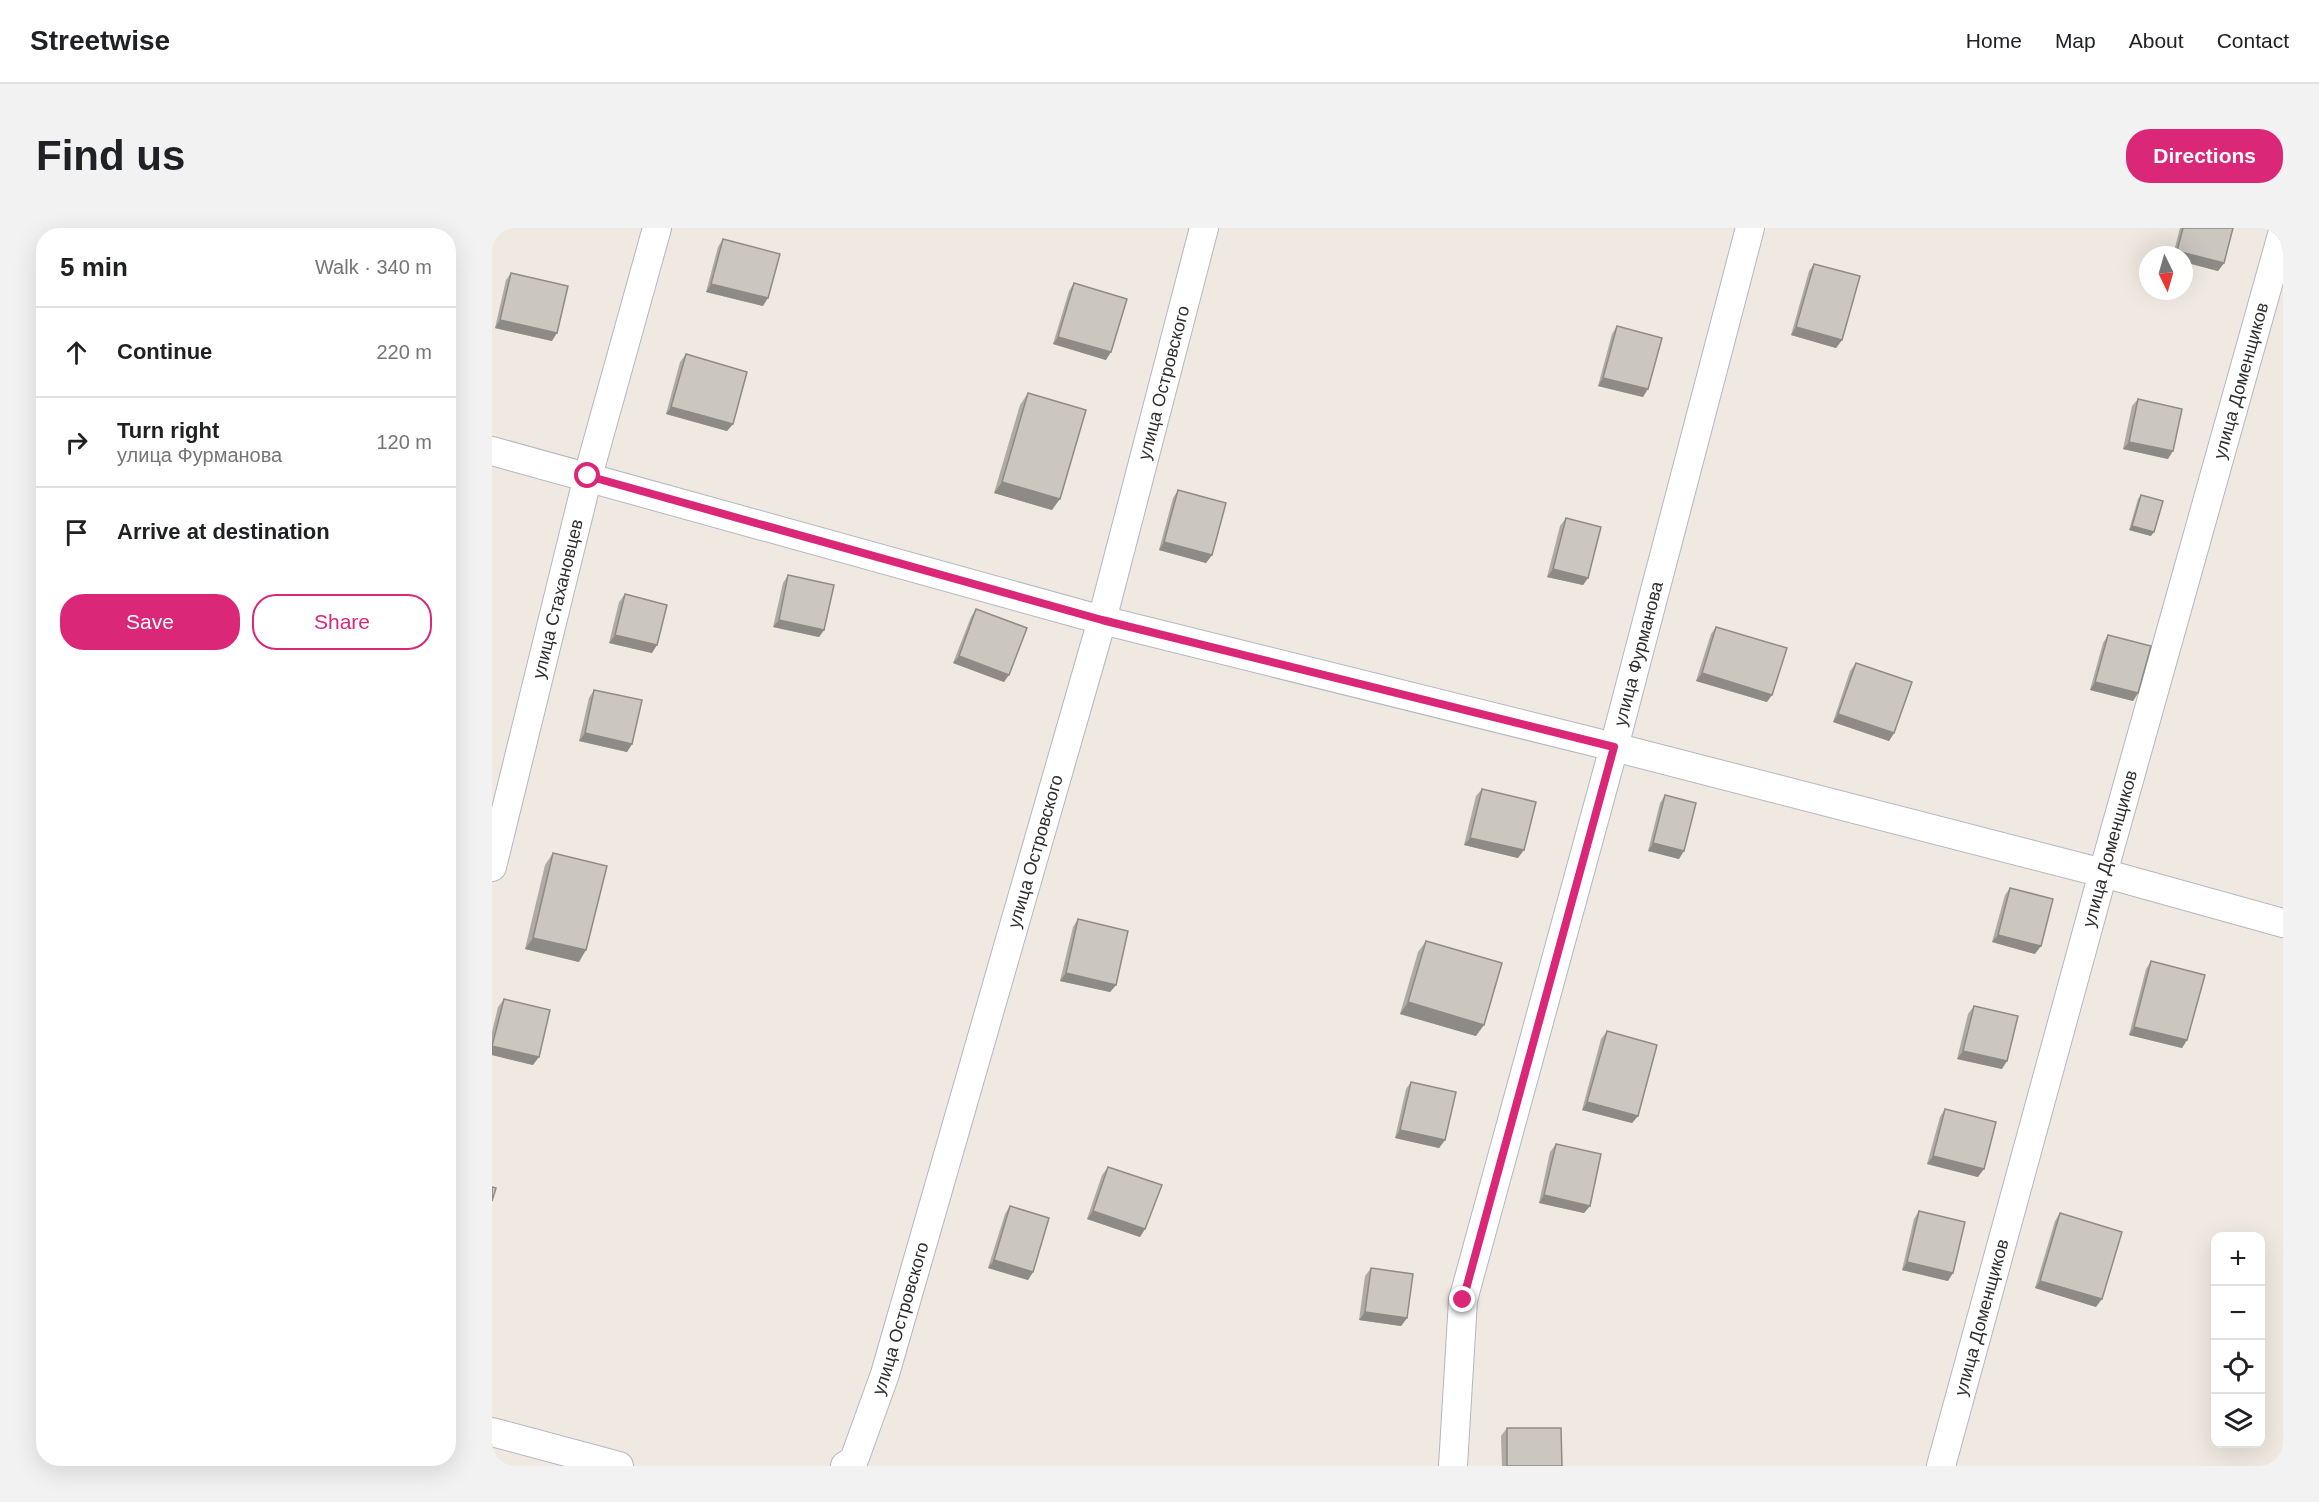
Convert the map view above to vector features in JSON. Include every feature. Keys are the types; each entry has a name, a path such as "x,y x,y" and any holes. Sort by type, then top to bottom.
{"street":[{"name":"улица Стахановцев","path":"492,867 588,476 657,228"},
{"name":"улица Островского","path":"845,1466 854,1460 885,1374 1102,620 1204,228"},
{"name":"улица Фурманова","path":"1453,1466 1463,1300 1614,747 1750,228"},
{"name":"улица Доменщиков","path":"1941,1466 2103,873 2283,231"},
{"path":"492,451 1102,620 1614,747 2103,873 2283,923"},
{"path":"492,1432 619,1466"}],"building":[{"path":"2183,228 2233,228 2224,263 2193,255 2193,246 2178,246"},
{"path":"723,239 780,254 768,298 711,284"},
{"path":"1814,264 1860,276 1842,340 1796,327"},
{"path":"511,273 568,286 557,333 500,320"},
{"path":"1074,283 1127,299 1111,352 1058,337"},
{"path":"1617,326 1662,338 1648,389 1603,378"},
{"path":"686,354 747,372 733,424 671,407"},
{"path":"1028,393 1086,410 1060,499 1002,482"},
{"path":"2138,399 2182,409 2173,451 2129,442"},
{"path":"1178,490 1226,503 1212,555 1164,542"},
{"path":"2141,495 2163,501 2154,532 2132,526"},
{"path":"1566,518 1601,527 1588,578 1553,569"},
{"path":"788,575 834,585 824,630 779,620"},
{"path":"625,594 667,605 657,645 615,635"},
{"path":"976,609 1027,628 1009,675 959,656"},
{"path":"1716,627 1787,648 1772,695 1702,673"},
{"path":"2108,635 2151,646 2138,693 2095,682"},
{"path":"1856,663 1912,682 1894,733 1838,714"},
{"path":"594,690 642,700 632,744 585,733"},
{"path":"1482,789 1536,802 1524,850 1470,838"},
{"path":"1665,795 1696,803 1684,851 1653,843"},
{"path":"553,853 607,866 586,950 533,938"},
{"path":"2010,888 2053,899 2041,946 1998,935"},
{"path":"1078,919 1128,931 1116,985 1066,973"},
{"path":"1426,941 1502,963 1484,1025 1408,1002"},
{"path":"2151,961 2205,975 2187,1040 2134,1027"},
{"path":"504,999 550,1010 539,1057 492,1046"},
{"path":"1974,1006 2018,1016 2007,1061 1963,1051"},
{"path":"1607,1031 1657,1045 1638,1116 1587,1102"},
{"path":"1411,1082 1456,1092 1445,1140 1400,1130"},
{"path":"1945,1109 1996,1122 1984,1169 1933,1156"},
{"path":"1556,1144 1601,1154 1590,1206 1544,1195"},
{"path":"1108,1167 1162,1185 1145,1229 1093,1211"},
{"path":"492,1187 496,1188 492,1201"},
{"path":"1010,1206 1049,1218 1033,1272 994,1260"},
{"path":"1919,1211 1965,1222 1953,1273 1907,1262"},
{"path":"2060,1213 2122,1232 2102,1299 2040,1281"},
{"path":"1371,1268 1413,1274 1407,1318 1365,1312"},
{"path":"1507,1428 1561,1428 1562,1466 1507,1466"}],"route":[{"path":"588,476 1102,620 1614,747 1463,1300"}]}
